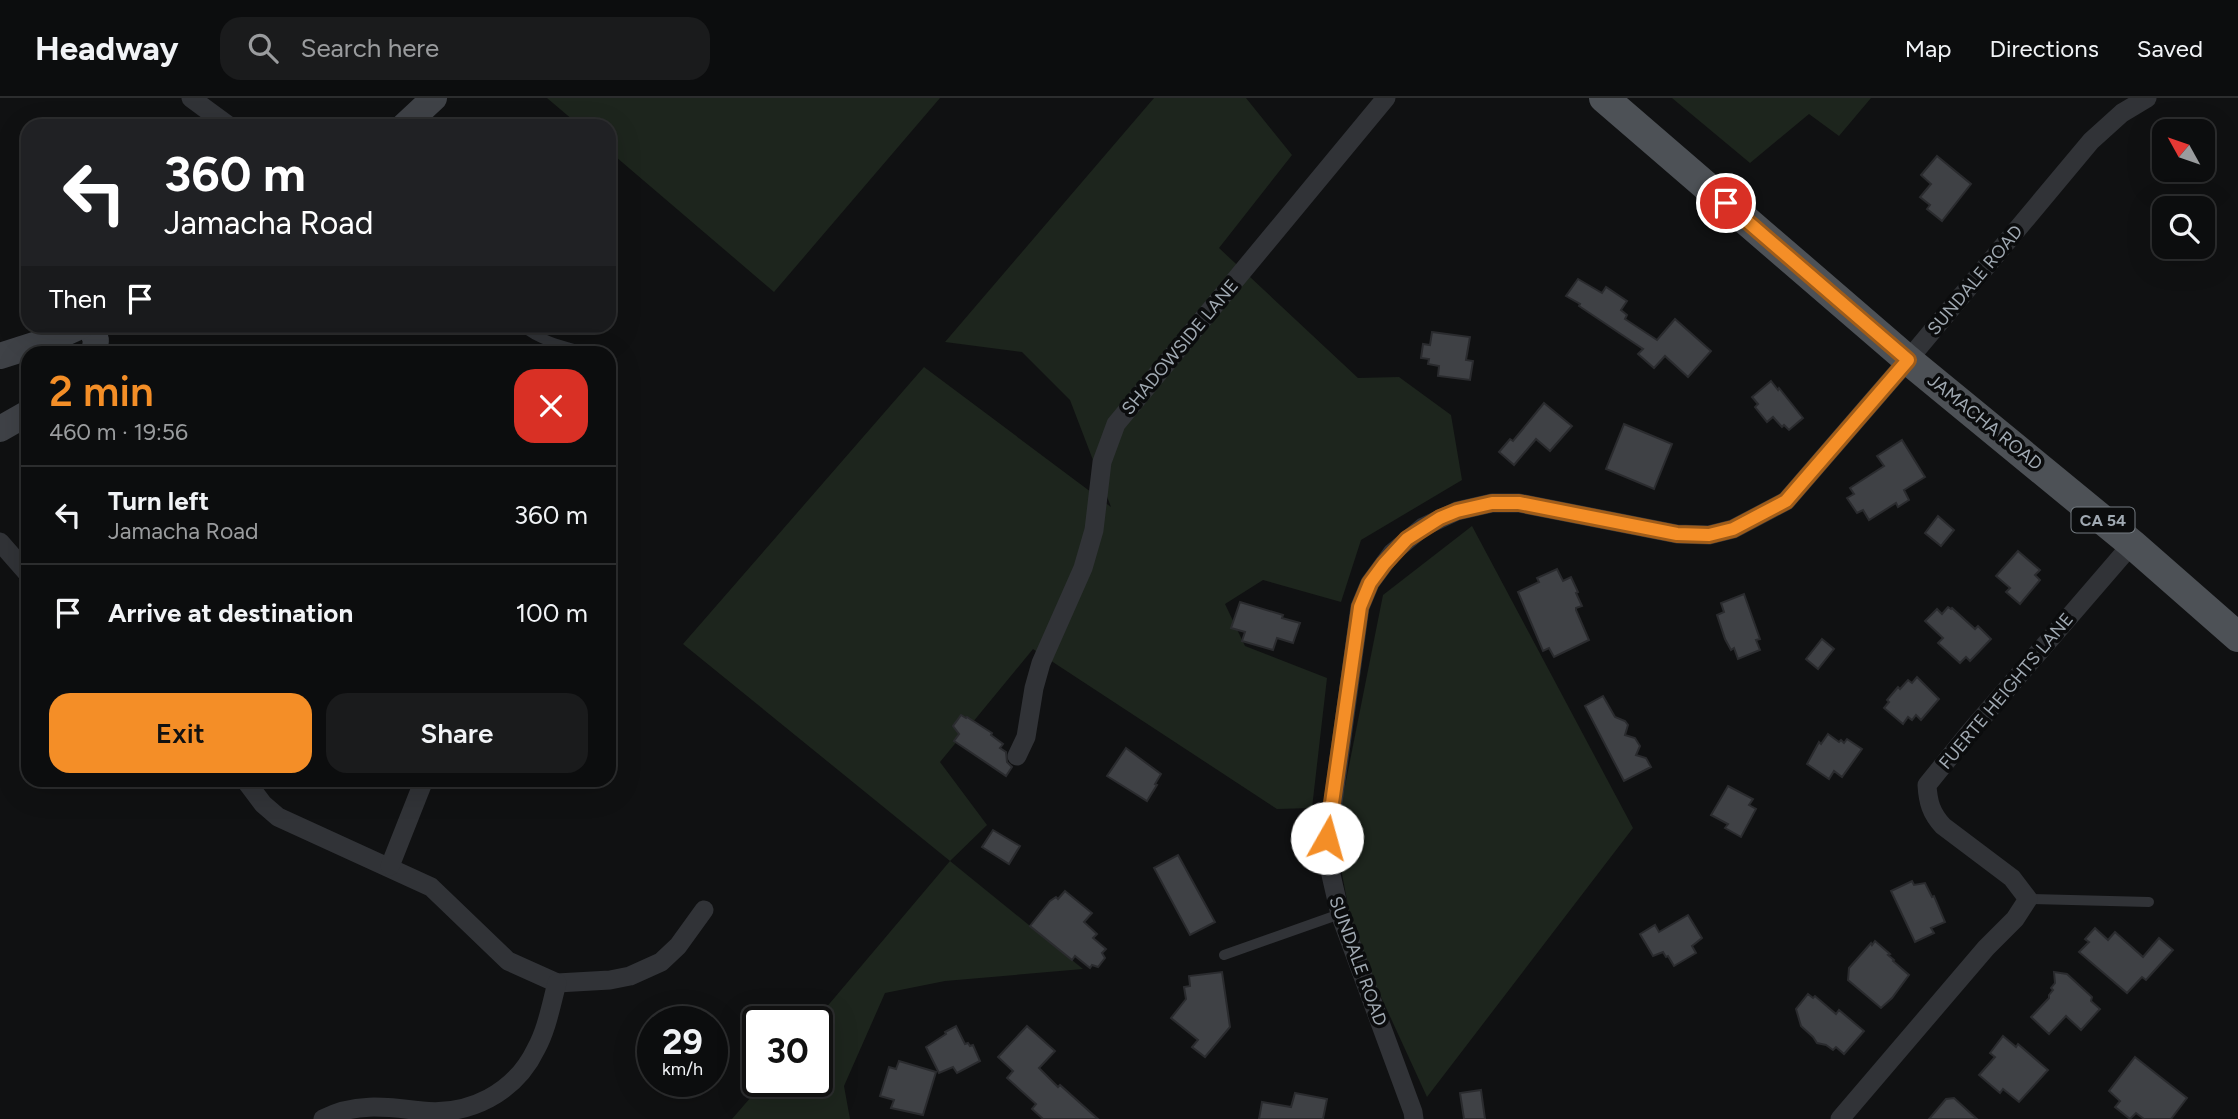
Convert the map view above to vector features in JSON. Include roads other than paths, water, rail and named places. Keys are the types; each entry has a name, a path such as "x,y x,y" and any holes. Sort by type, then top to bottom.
{"main road":[{"path":"412,119 434,98"},
{"name":"JAMACHA ROAD","path":"1604,98 1908,360 2132,544 2238,637"},
{"path":"31,346 66,333"},
{"path":"0,356 21,349"},
{"path":"0,429 21,417"}],"street":[{"path":"191,98 220,119"},
{"name":"SHADOWSIDE LANE","path":"1017,756 1027,737 1034,688 1041,663 1083,568 1094,530 1102,462 1116,425 1386,98"},
{"name":"SUNDALE ROAD","path":"1414,1119 1340,914 1326,853 1356,627 1360,607 1370,583 1407,539 1440,518 1492,503 1519,503 1677,534 1709,535 1733,529 1786,501 2091,141 2122,113 2147,98"},
{"path":"0,542 21,566"},
{"name":"FUERTE HEIGHTS LANE","path":"2028,900 2012,878 1943,826 1934,816 1928,803 1927,785 2132,544"},
{"path":"251,787 263,804 278,817 431,887 508,961 557,983 630,976 661,962 678,946 704,910"},
{"path":"390,866 421,787"},
{"path":"1840,1119 1986,948 2015,919 2028,900"},
{"path":"323,1119 354,1107 452,1111 483,1102 497,1094 521,1073 537,1048 557,983"}],"lane":[{"path":"532,333 564,346"},
{"path":"2028,900 2149,902"},
{"path":"1224,955 1340,914"}]}
